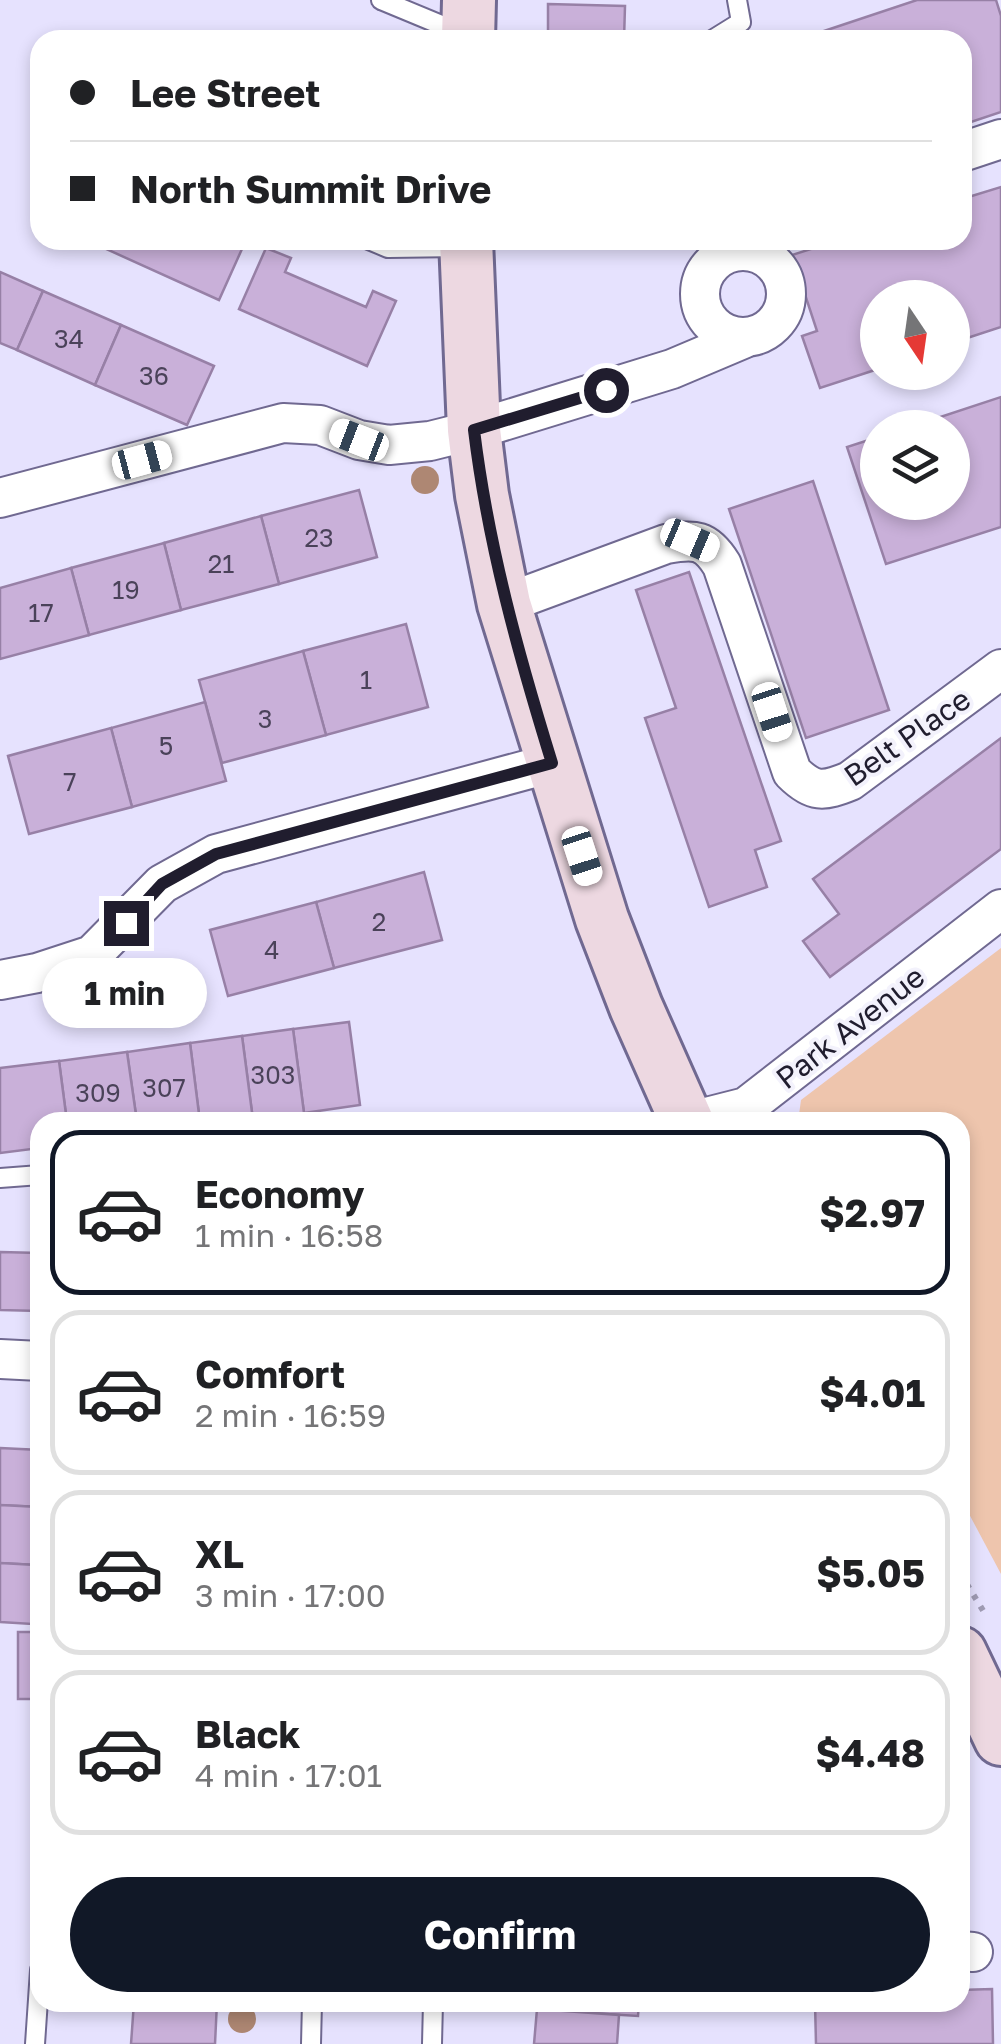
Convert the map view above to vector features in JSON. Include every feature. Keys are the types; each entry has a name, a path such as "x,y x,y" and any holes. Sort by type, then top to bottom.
{"street":[{"path":"972,149 1001,139"},
{"path":"466,250 474,430 482,495 504,604 602,919 683,1112"},
{"path":"735,250 719,257 704,273 700,288 703,312 712,326 723,334 744,339"},
{"path":"0,498 284,423 320,425 359,440 389,445 430,440 672,369 772,326 780,316 786,288 782,274 758,250"},
{"name":"Belt Place","path":"504,604 666,544 690,540 712,549 722,566 792,772 806,786 828,790 850,781 1001,670"},
{"path":"0,980 37,974 92,954 162,884 216,854 552,763"},
{"name":"Park Avenue","path":"726,1112 746,1107 1001,909"},
{"path":"0,1359 30,1360"},
{"path":"971,1660 1001,1738"}],"lane":[{"path":"381,0 469,25"},
{"path":"728,30 741,22 737,0"},
{"path":"0,1178 30,1176"},
{"path":"36,2044 38,2012"},
{"path":"311,2044 312,2012"},
{"path":"432,2044 433,2012"}],"shaded area":[{"path":"1001,948 1001,1574 970,1516 970,1112 799,1112 801,1100"}],"building":[{"path":"917,0 996,0 1001,16 1001,112 972,122 972,30 827,30"},
{"path":"548,4 625,6 624,30 548,30"},
{"path":"1001,187 1001,327 970,337 970,280 860,280 860,375 820,388 802,336 817,331 792,255 808,250 972,250 972,196"},
{"path":"108,250 242,250 219,300"},
{"path":"265,250 291,258 285,272 366,307 373,291 396,301 367,366 239,309"},
{"path":"0,272 43,291 17,350 0,343"},
{"path":"43,291 121,325 95,385 17,350"},
{"path":"121,325 214,366 187,425 95,385"},
{"path":"1001,397 1001,527 886,564 871,520 970,520 970,410 962,410"},
{"path":"860,443 860,486 847,447"},
{"path":"813,481 889,710 806,738 729,509"},
{"path":"359,490 377,557 279,584 261,516"},
{"path":"261,516 279,584 181,610 164,543"},
{"path":"164,543 181,610 89,635 71,568"},
{"path":"71,568 89,635 0,659 0,588"},
{"path":"689,572 781,841 755,850 767,887 709,907 645,718 676,708 636,590"},
{"path":"406,624 428,707 326,735 303,651"},
{"path":"303,651 326,735 222,763 199,680"},
{"path":"205,702 226,781 132,807 111,728"},
{"path":"111,728 132,807 29,834 8,756"},
{"path":"1001,738 1001,849 830,977 803,941 839,914 813,879"},
{"path":"424,872 442,940 334,968 316,902"},
{"path":"316,902 334,968 228,996 210,930"},
{"path":"349,1022 360,1105 304,1112 293,1029"},
{"path":"293,1029 304,1112 252,1112 242,1036"},
{"path":"242,1036 252,1112 199,1112 190,1043"},
{"path":"190,1043 199,1112 136,1112 127,1052"},
{"path":"127,1052 136,1112 66,1112 59,1061"},
{"path":"59,1061 66,1112 30,1112 30,1149 0,1153 0,1068"},
{"path":"0,1252 30,1253 30,1311 0,1310"},
{"path":"0,1448 30,1450 30,1507 0,1505"},
{"path":"0,1505 30,1507 30,1565 0,1563"},
{"path":"0,1563 30,1565 30,1624 0,1622"},
{"path":"18,1632 30,1632 30,1699 18,1699"},
{"path":"992,1989 993,2044 816,2044 815,2012 970,2012 970,1990"},
{"path":"133,2012 217,2012 215,2044 131,2044"},
{"path":"537,2012 619,2015 617,2044 534,2044"},
{"path":"572,2012 638,2012 638,2016"}],"route":[{"path":"126,923 162,884 216,854 552,763 504,604 482,495 474,430 606,390"}]}
